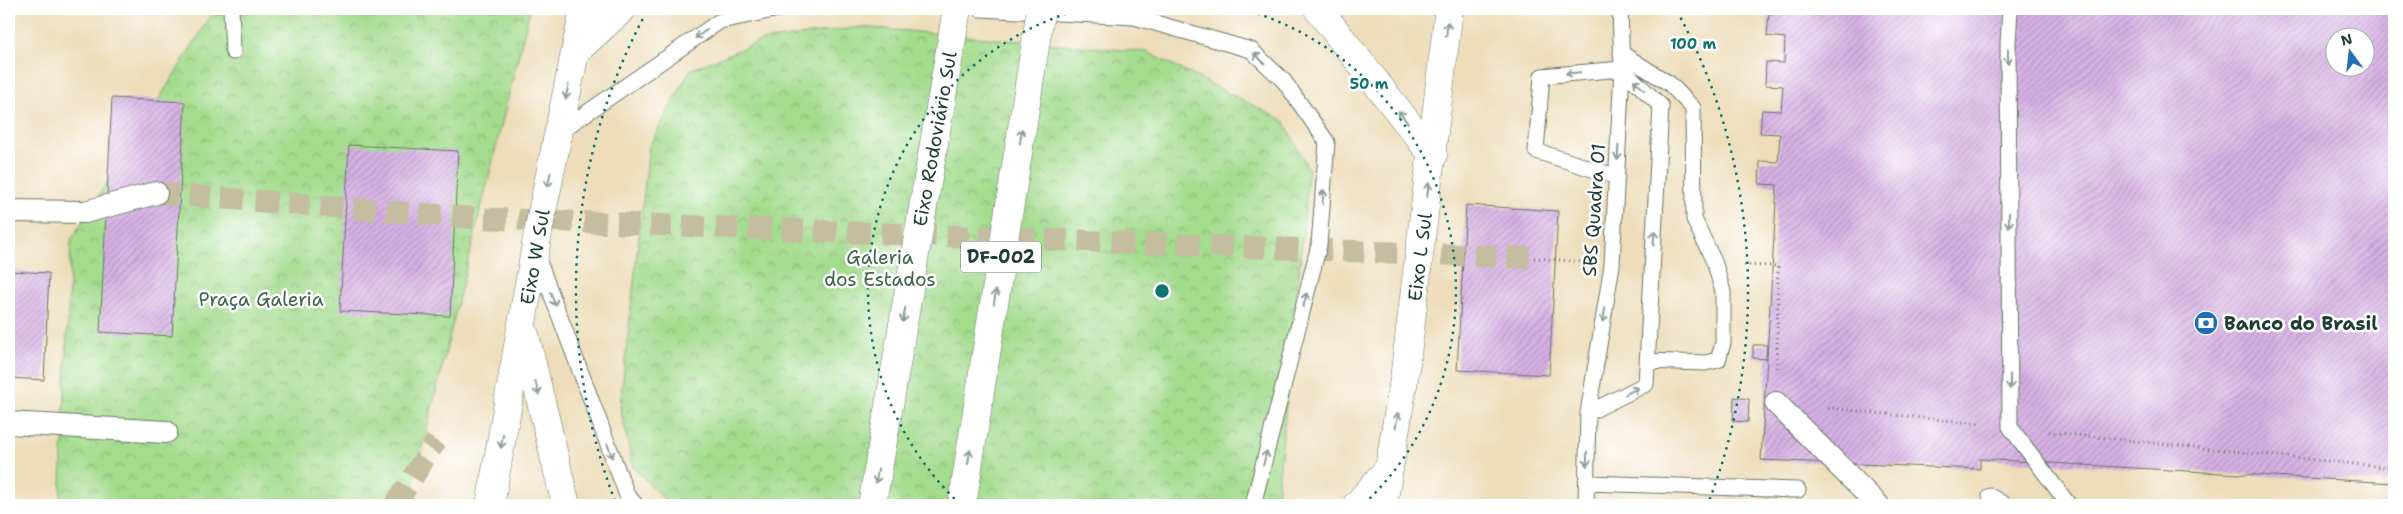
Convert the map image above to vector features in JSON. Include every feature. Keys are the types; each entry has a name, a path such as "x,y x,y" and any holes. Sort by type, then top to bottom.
{"main road":[{"name":"Eixo W Sul","path":"490,505 535,253 584,9"},
{"path":"576,51 622,9"},
{"name":"Eixo Rodoviário Sul","path":"872,505 957,9"},
{"name":"DF-002","path":"962,505 1041,9"},
{"path":"1318,9 1433,155"},
{"name":"Eixo L Sul","path":"1383,505 1404,379 1450,9"},
{"path":"522,324 566,505"},
{"path":"1357,505 1388,468"}],"street":[{"path":"9,211 85,212 156,193"},
{"path":"1776,403 1878,505"},
{"path":"9,424 166,432"}],"lane":[{"path":"231,9 234,52"},
{"path":"558,133 720,21 780,9"},
{"path":"980,9 1134,17 1251,50 1284,81 1326,142 1319,245 1253,505"},
{"name":"SBS Quadra 01","path":"1586,505 1588,413 1612,265 1622,69 1620,9"},
{"path":"2010,9 2008,43 2010,428 2069,505"},
{"path":"1621,53 1670,84 1693,108 1694,219 1715,264 1723,292 1722,343 1718,360 1705,364 1647,361"},
{"path":"1588,413 1646,384 1662,106 1622,69 1542,76 1536,151 1617,177"},
{"path":"535,253 627,495 636,505"},
{"path":"1587,483 1798,490"},
{"path":"1990,496 2005,505"}],"path":[{"path":"1534,258 1612,265"},
{"path":"1715,264 1778,266 1776,403 2394,468"}],"green space":[{"name":"Praça Galeria","path":"313,9 530,9 415,477 412,505 60,505 71,240 212,14"},
{"name":"Galeria dos Estados","path":"861,27 1147,52 1284,121 1309,170 1277,495 1270,505 670,505 633,467 620,406 649,147 690,70 761,41"}],"building":[{"path":"1787,9 2394,9 2394,483 1980,459 1980,469 1761,460 1777,185 1759,184 1760,161 1778,162 1780,134 1760,133 1762,110 1781,111 1783,86 1765,85 1766,62 1784,63 1785,38 1767,36 1769,13 1787,14"},
{"path":"112,98 185,102 172,336 100,332"},
{"path":"349,145 458,151 450,316 340,311"},
{"path":"1466,205 1558,211 1549,375 1457,370"},
{"path":"9,271 49,273 44,380 9,378"},
{"path":"1753,345 1767,345 1766,359 1753,358"},
{"path":"1734,397 1749,399 1748,422 1733,421"}],"tunnel":[{"path":"156,193 475,218 1534,258"},
{"path":"395,505 436,441"}],"place":[{"name":"Banco do Brasil","path":"2206,323"}]}
